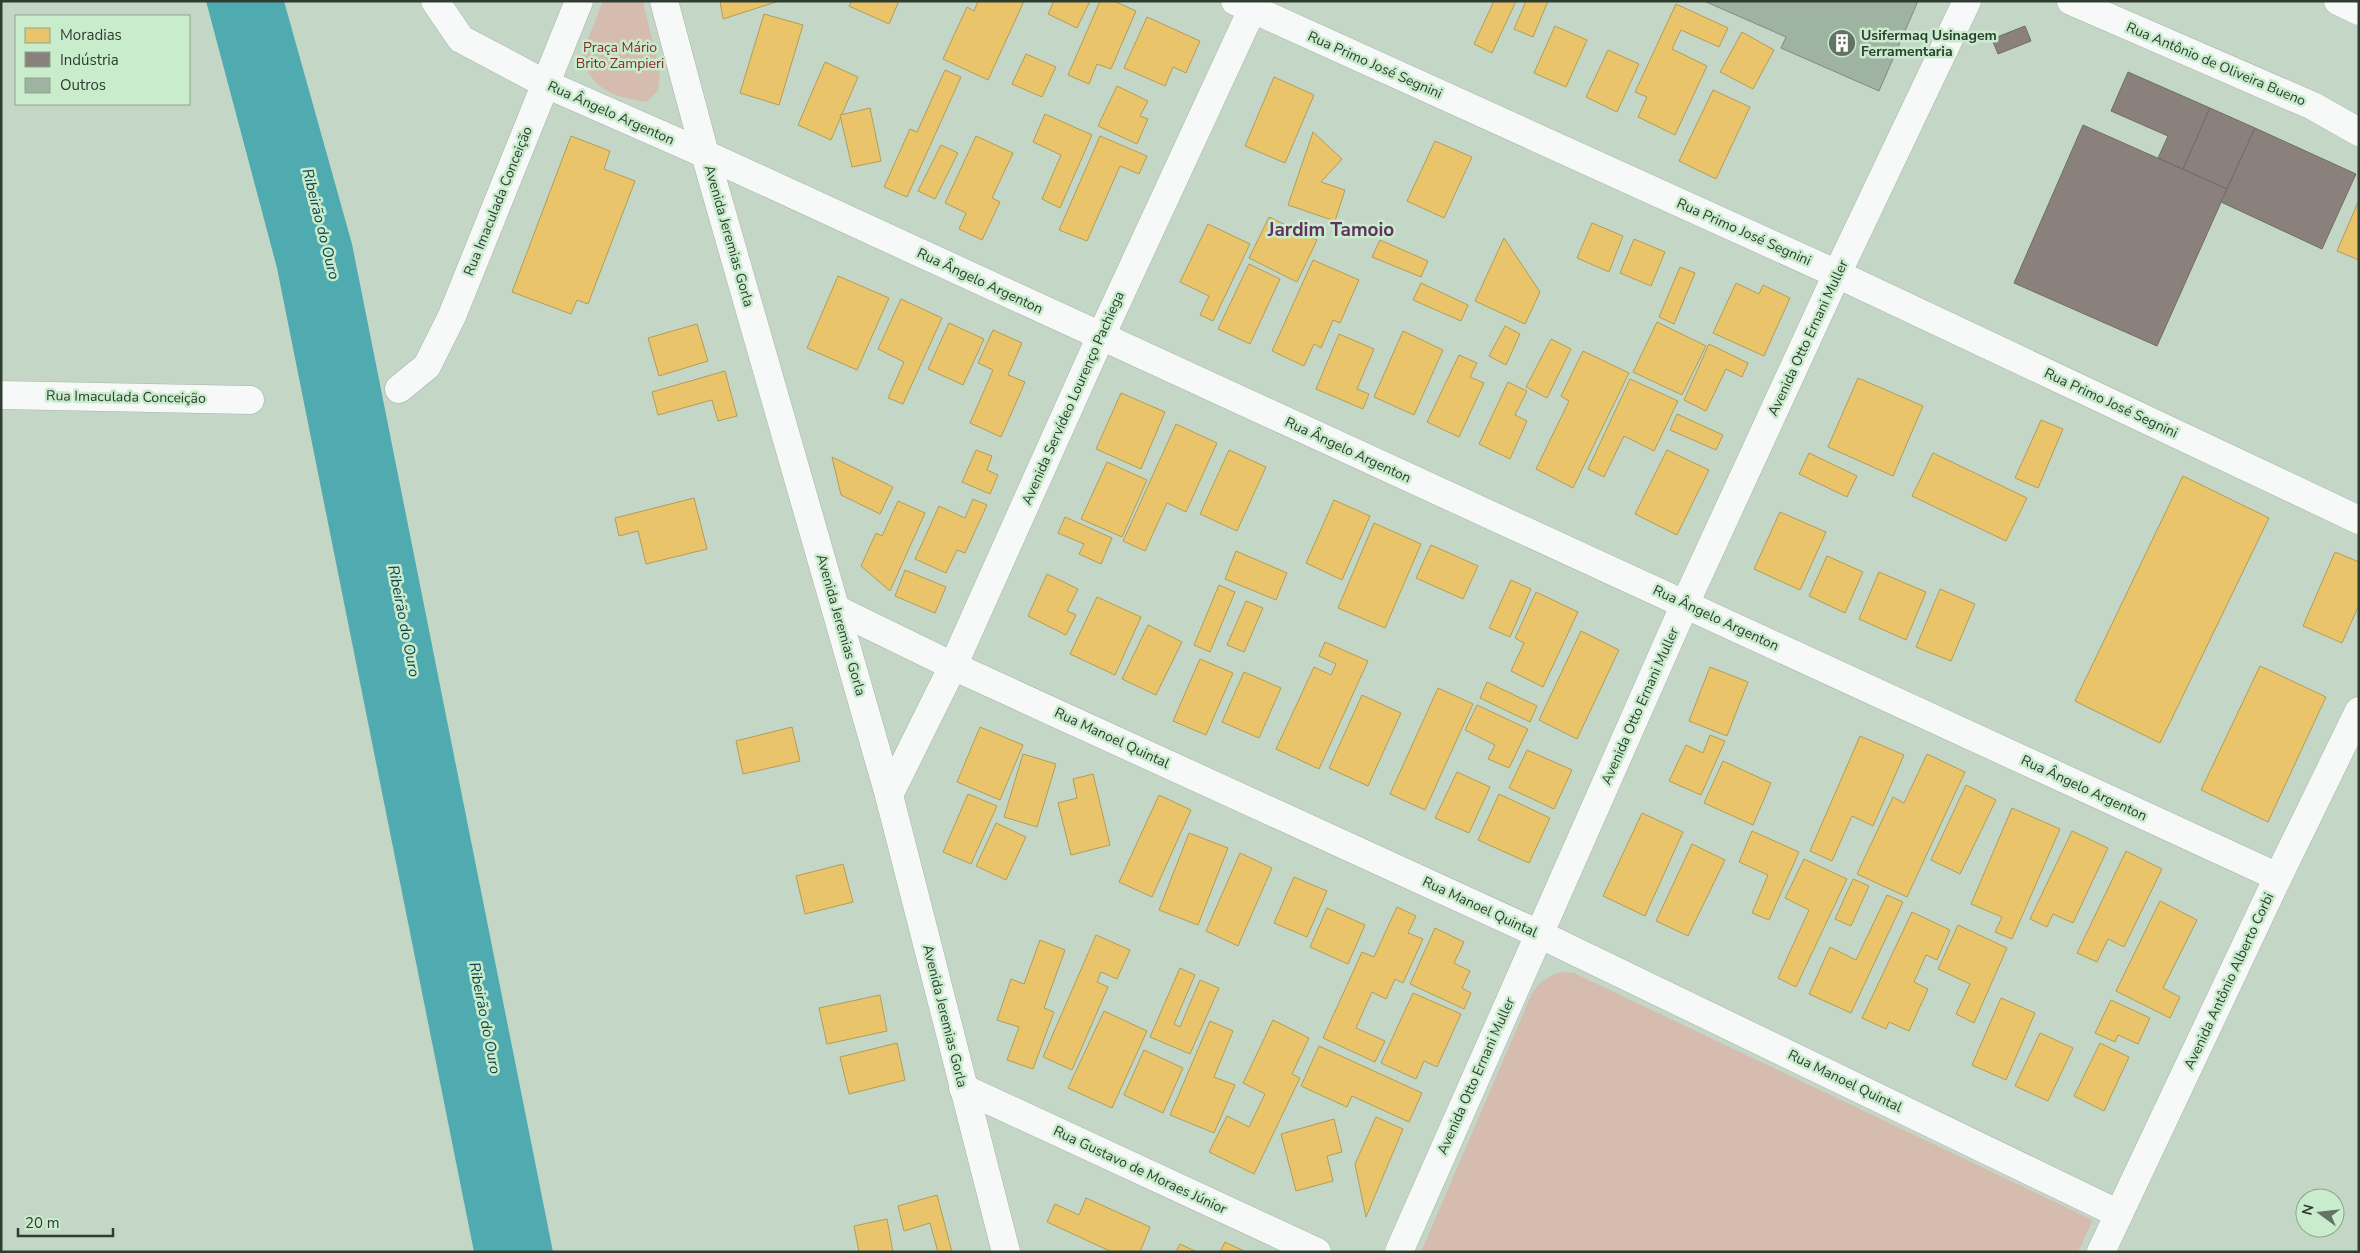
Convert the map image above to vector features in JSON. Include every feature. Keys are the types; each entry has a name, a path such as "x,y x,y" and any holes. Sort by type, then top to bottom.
{"street":[{"name":"Rua Ângelo Argenton","path":"435,1 461,39 546,84 705,154 2278,877"},
{"name":"Rua Imaculada Conceição","path":"399,389 427,366 452,316 579,1"},
{"name":"Avenida Jeremias Gorla","path":"664,1 705,154 889,795 1006,1252"},
{"name":"Avenida Otto Ernani Muller","path":"1399,1252 1685,604 1837,274 1967,1"},
{"name":"Rua Antônio de Oliveira Bueno","path":"2071,1 2313,106 2359,132"},
{"path":"2338,1 2359,11"},
{"name":"Rua Primo José Segnini","path":"1248,4 1837,274 2359,520"},
{"name":"Avenida Servídeo Lourenço Pachiega","path":"889,795 953,666 1248,4"},
{"name":"Rua Imaculada Conceição","path":"1,395 250,400"},
{"name":"Rua Manoel Quintal","path":"836,609 953,666 1539,934 2119,1214"},
{"name":"Avenida Antônio Alberto Corbi","path":"2102,1252 2278,877 2359,711"},
{"name":"Rua Gustavo de Moraes Júnior","path":"963,1088 1317,1252"}],"green space":[{"name":"Praça Mário Brito Zampieri","path":"603,1 643,1 660,74 658,90 647,102 624,97 605,90 591,77 586,68 581,56"},
{"path":"1561,972 1574,973 2093,1220 2078,1252 1421,1252 1532,993 1545,979"}],"water":[{"name":"Ribeirão do Ouro","path":"206,1 284,1 352,244 553,1252 474,1252 277,268"}],"building: Moradias":[{"path":"720,1 779,1 723,19"},
{"path":"852,1 899,1 889,24 849,6"},
{"path":"978,1 1024,1 988,80 943,59 967,7 974,11"},
{"path":"1054,1 1090,1 1077,28 1048,14"},
{"path":"1100,1 1114,1 1136,11 1111,69 1097,64 1089,84 1068,75"},
{"path":"1494,1 1516,1 1492,53 1474,44"},
{"path":"1526,1 1548,1 1533,37 1514,29"},
{"path":"1676,4 1728,28 1719,47 1681,30 1672,49 1707,66 1675,135 1638,117 1647,97 1635,92"},
{"path":"764,14 803,25 779,105 740,93"},
{"path":"1147,17 1200,41 1186,73 1173,67 1165,86 1124,68"},
{"path":"1555,26 1587,40 1566,87 1534,73"},
{"path":"1742,32 1774,50 1753,89 1720,72"},
{"path":"1608,50 1639,64 1617,112 1586,97"},
{"path":"1026,54 1056,67 1042,97 1012,84"},
{"path":"825,62 858,77 831,140 798,125"},
{"path":"945,70 961,77 907,197 884,187 910,129 917,132"},
{"path":"1274,77 1314,95 1285,163 1245,146"},
{"path":"1117,86 1148,101 1140,116 1148,119 1137,144 1098,126"},
{"path":"1713,90 1750,107 1716,179 1679,161"},
{"path":"870,108 881,161 852,167 840,115"},
{"path":"1045,114 1092,135 1060,208 1042,199 1061,155 1033,142"},
{"path":"1313,132 1342,159 1321,182 1345,190 1335,221 1288,205"},
{"path":"571,136 610,151 604,169 635,181 588,304 577,300 571,314 512,292"},
{"path":"976,136 1013,153 992,198 1000,202 982,240 959,229 966,213 945,203"},
{"path":"1100,136 1147,156 1139,174 1120,166 1087,241 1059,230"},
{"path":"1435,141 1472,157 1444,218 1407,201"},
{"path":"941,145 958,153 935,199 918,191"},
{"path":"2359,200 2359,260 2337,251"},
{"path":"1269,217 1317,240 1297,282 1249,258"},
{"path":"1592,223 1623,236 1609,272 1577,258"},
{"path":"1208,224 1250,244 1213,321 1200,315 1209,296 1180,282"},
{"path":"1504,238 1540,292 1525,324 1475,301"},
{"path":"1634,239 1665,252 1651,286 1620,273"},
{"path":"1380,240 1428,261 1421,277 1372,257"},
{"path":"1313,260 1359,280 1340,323 1333,320 1321,348 1314,344 1304,366 1272,351"},
{"path":"1249,264 1280,279 1250,344 1218,329"},
{"path":"1680,267 1695,273 1674,324 1659,317"},
{"path":"838,276 889,298 857,370 807,348"},
{"path":"1421,283 1468,305 1461,321 1413,300"},
{"path":"1736,283 1759,294 1763,285 1790,298 1764,356 1713,333"},
{"path":"901,299 942,318 903,404 888,398 904,362 878,349"},
{"path":"1657,322 1706,346 1682,395 1633,372"},
{"path":"949,323 984,339 963,385 928,369"},
{"path":"697,324 708,361 659,376 648,338"},
{"path":"1505,326 1520,334 1506,365 1489,356"},
{"path":"993,330 1022,343 1008,375 1025,382 1001,437 970,423 993,370 978,363"},
{"path":"1403,331 1443,350 1414,415 1374,397"},
{"path":"1339,334 1374,349 1357,389 1369,394 1363,409 1316,389"},
{"path":"1551,339 1571,349 1547,398 1526,387"},
{"path":"1709,344 1748,363 1742,377 1726,369 1706,411 1684,400"},
{"path":"1583,351 1629,373 1573,488 1536,469 1569,401 1561,396"},
{"path":"1459,355 1477,363 1470,377 1484,383 1459,437 1427,422"},
{"path":"725,371 737,416 718,421 712,400 658,415 652,392"},
{"path":"1858,378 1923,406 1893,476 1828,447"},
{"path":"1630,379 1678,401 1654,451 1624,436 1604,477 1588,469"},
{"path":"1508,382 1527,391 1515,415 1527,421 1510,459 1479,444"},
{"path":"1121,393 1165,412 1141,469 1096,449"},
{"path":"1677,414 1723,435 1716,450 1670,430"},
{"path":"2041,420 2063,429 2038,488 2015,478"},
{"path":"1176,424 1217,443 1186,512 1167,503 1145,551 1123,541"},
{"path":"976,450 992,456 987,470 998,475 990,494 962,482"},
{"path":"1229,450 1266,467 1237,531 1200,514"},
{"path":"1667,450 1709,470 1677,535 1635,514"},
{"path":"1809,453 1857,476 1847,497 1799,474"},
{"path":"1933,453 2027,498 2006,541 1912,496"},
{"path":"832,457 893,487 880,514 841,495"},
{"path":"1107,462 1147,480 1122,537 1081,519"},
{"path":"2183,476 2269,518 2160,743 2075,701"},
{"path":"694,498 707,549 646,564 638,531 619,536 615,518"},
{"path":"973,499 987,505 965,553 957,550 946,573 915,559 939,506 965,518"},
{"path":"1334,500 1370,516 1342,580 1306,563"},
{"path":"898,501 925,513 890,591 861,566 876,533 882,536"},
{"path":"1780,512 1826,532 1800,590 1754,569"},
{"path":"1065,517 1112,538 1101,564 1079,554 1084,544 1058,533"},
{"path":"1374,523 1421,544 1385,628 1338,608"},
{"path":"1431,545 1478,566 1463,599 1416,578"},
{"path":"1236,551 1287,573 1276,600 1225,579"},
{"path":"2335,552 2359,562 2359,605 2342,643 2303,626"},
{"path":"1827,556 1863,572 1845,613 1809,596"},
{"path":"905,570 946,587 935,613 895,596"},
{"path":"1879,572 1926,592 1906,640 1859,619"},
{"path":"1047,574 1078,589 1067,611 1076,615 1066,635 1028,616"},
{"path":"1511,580 1531,589 1510,637 1489,628"},
{"path":"1219,585 1235,592 1210,652 1194,645"},
{"path":"1940,589 1975,604 1951,661 1916,647"},
{"path":"1536,592 1578,612 1543,687 1511,671 1524,643 1515,638"},
{"path":"1097,597 1141,617 1115,675 1070,654"},
{"path":"1246,601 1263,608 1244,652 1227,645"},
{"path":"1148,625 1182,642 1156,695 1122,679"},
{"path":"1581,631 1619,650 1577,739 1539,720"},
{"path":"1325,642 1368,661 1319,769 1276,749 1314,667 1331,675 1336,664 1319,656"},
{"path":"1200,659 1233,673 1206,735 1173,721"},
{"path":"2260,666 2326,697 2268,822 2201,790"},
{"path":"1710,667 1748,682 1727,736 1689,721"},
{"path":"1244,672 1281,688 1259,738 1222,722"},
{"path":"1487,682 1537,706 1530,722 1480,698"},
{"path":"1438,688 1473,704 1425,810 1390,794"},
{"path":"1362,695 1401,713 1368,786 1329,768"},
{"path":"1477,705 1528,729 1509,768 1488,759 1495,745 1465,730"},
{"path":"792,727 800,761 743,774 736,741"},
{"path":"980,727 1023,745 1000,800 957,782"},
{"path":"1710,735 1725,741 1701,795 1669,781 1686,745 1703,753"},
{"path":"1860,736 1904,755 1873,826 1852,816 1832,861 1810,851"},
{"path":"1527,750 1572,770 1554,809 1509,788"},
{"path":"1023,754 1056,764 1037,827 1004,817"},
{"path":"1927,754 1965,772 1907,897 1857,874 1893,797 1904,803"},
{"path":"1723,761 1771,783 1753,825 1704,803"},
{"path":"1457,772 1490,787 1469,833 1435,818"},
{"path":"1093,774 1110,845 1071,855 1058,803 1077,798 1073,779"},
{"path":"1966,785 1996,800 1960,874 1931,860"},
{"path":"968,794 997,806 971,864 943,852"},
{"path":"1499,794 1550,818 1529,863 1478,840"},
{"path":"1159,795 1191,810 1152,897 1119,882"},
{"path":"2012,808 2060,829 2012,939 1995,932 2002,917 1971,904"},
{"path":"1642,813 1683,832 1645,916 1603,896"},
{"path":"996,823 1026,837 1006,880 976,866"},
{"path":"1752,831 1799,852 1769,920 1752,913 1768,875 1739,862"},
{"path":"2072,831 2108,848 2073,923 2053,914 2047,927 2030,919"},
{"path":"1189,833 1228,848 1198,925 1159,910"},
{"path":"1692,844 1725,860 1688,936 1656,921"},
{"path":"2126,851 2162,869 2124,947 2108,939 2097,962 2077,953"},
{"path":"1240,853 1272,868 1238,946 1206,931"},
{"path":"1804,859 1847,879 1796,987 1778,978 1809,910 1785,898"},
{"path":"843,864 853,902 805,914 796,876"},
{"path":"1294,877 1327,891 1307,937 1274,923"},
{"path":"1853,879 1869,886 1851,926 1835,919"},
{"path":"1887,895 1903,902 1851,1013 1809,994 1830,947 1856,960"},
{"path":"2160,901 2197,920 2163,988 2180,997 2170,1018 2116,991"},
{"path":"1397,907 1416,916 1408,933 1423,939 1403,983 1395,979 1386,999 1372,992 1356,1028 1385,1041 1375,1062 1323,1038 1362,952 1374,957"},
{"path":"1327,908 1365,925 1348,964 1310,947"},
{"path":"1912,912 1950,930 1937,960 1926,955 1914,982 1928,989 1909,1031 1889,1022 1886,1029 1862,1018"},
{"path":"1958,925 2007,948 1974,1023 1956,1014 1970,984 1938,969"},
{"path":"1435,928 1464,942 1454,963 1470,971 1462,988 1471,993 1464,1009 1410,984"},
{"path":"1096,935 1130,950 1117,979 1101,972 1097,982 1108,987 1072,1070 1043,1057"},
{"path":"1040,940 1065,950 1044,1008 1054,1012 1033,1069 1007,1060 1019,1027 997,1020 1011,979 1024,984"},
{"path":"1180,968 1195,975 1174,1024 1180,1027 1200,980 1219,988 1190,1054 1150,1037"},
{"path":"1413,993 1461,1014 1437,1067 1424,1061 1416,1079 1381,1063"},
{"path":"880,995 887,1031 827,1044 819,1008"},
{"path":"2001,998 2035,1013 2006,1080 1972,1065"},
{"path":"2111,1000 2150,1018 2138,1044 2118,1035 2115,1042 2095,1033"},
{"path":"1104,1011 1147,1031 1112,1108 1068,1088"},
{"path":"1273,1020 1309,1038 1292,1074 1300,1078 1254,1174 1209,1152 1227,1116 1249,1127 1265,1094 1243,1083"},
{"path":"1210,1021 1233,1031 1214,1077 1235,1085 1214,1133 1170,1115"},
{"path":"2040,1033 2073,1048 2048,1101 2015,1086"},
{"path":"897,1043 905,1080 849,1094 840,1057"},
{"path":"2100,1043 2129,1057 2104,1111 2074,1096"},
{"path":"1319,1046 1422,1093 1409,1122 1352,1096 1347,1107 1301,1086"},
{"path":"1144,1050 1183,1068 1163,1113 1124,1095"},
{"path":"1376,1117 1403,1129 1366,1217 1355,1164"},
{"path":"1334,1119 1342,1152 1327,1156 1333,1181 1296,1191 1281,1134"},
{"path":"937,1195 952,1252 938,1252 930,1223 904,1231 898,1206"},
{"path":"1086,1198 1150,1227 1140,1252 1112,1252 1047,1222 1055,1204 1079,1215"},
{"path":"887,1219 893,1252 859,1252 854,1226"},
{"path":"1225,1242 1246,1252 1220,1252"},
{"path":"1180,1244 1197,1252 1176,1252"}],"building: Indústria":[{"path":"2025,26 2031,41 1998,54 1992,39"},
{"path":"2128,72 2210,108 2183,169 2158,158 2168,136 2111,111"},
{"path":"2210,108 2255,128 2227,189 2183,169"},
{"path":"2083,125 2227,189 2157,346 2014,283"},
{"path":"2255,128 2356,174 2322,249 2221,202"}],"building: Outros":[{"name":"Usifermaq Usinagem Ferramentaria","path":"1704,1 1918,1 1879,91 1781,48 1786,37"}],"place":[{"name":"Usifermaq Usinagem Ferramentaria","path":"1842,43"}],"district":[{"name":"Jardim Tamoio","path":"1331,230"}]}
